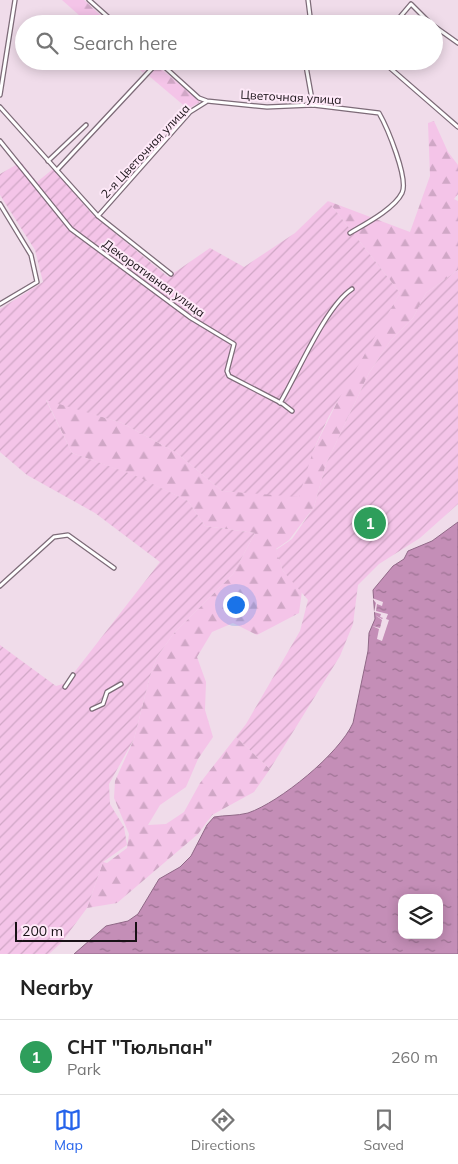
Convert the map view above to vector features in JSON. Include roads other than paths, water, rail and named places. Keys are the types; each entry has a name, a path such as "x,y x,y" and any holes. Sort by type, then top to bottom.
{"street":[{"path":"0,95 15,0"},
{"path":"89,0 106,15"},
{"path":"308,0 310,15"},
{"path":"402,15 411,4 423,15"},
{"path":"443,33 458,44"},
{"path":"57,170 151,70"},
{"path":"167,70 199,98 207,102"},
{"path":"307,70 313,105"},
{"path":"392,70 458,127"},
{"name":"Цветочная улица","path":"207,102 267,107 313,105 379,113 397,155 404,187 402,194 381,215 350,233"},
{"name":"2-я Цветочная улица","path":"98,216 190,112 207,102"},
{"path":"0,107 98,216 171,274"},
{"path":"48,161 86,125"},
{"name":"Декоративная улица","path":"0,141 71,228 191,318 234,344 227,371 229,376 280,402 292,411"},
{"path":"0,204 31,255 37,282 0,304"},
{"path":"280,402 328,317 346,293 352,289"},
{"path":"0,586 54,536 68,535 114,568"},
{"path":"64,687 73,675"},
{"path":"92,710 103,704 107,692 121,684"}],"water":[{"path":"458,522 458,954 74,954 106,926 128,921 138,914 159,879 180,867 191,856 207,825 214,817 248,813 276,799 307,776 335,749 353,723 368,651 369,633 375,619 373,590 393,566 404,559 408,551 432,541"}],"place":[{"name":"СНТ \"Тюльпан\"","path":"370,523"}]}
